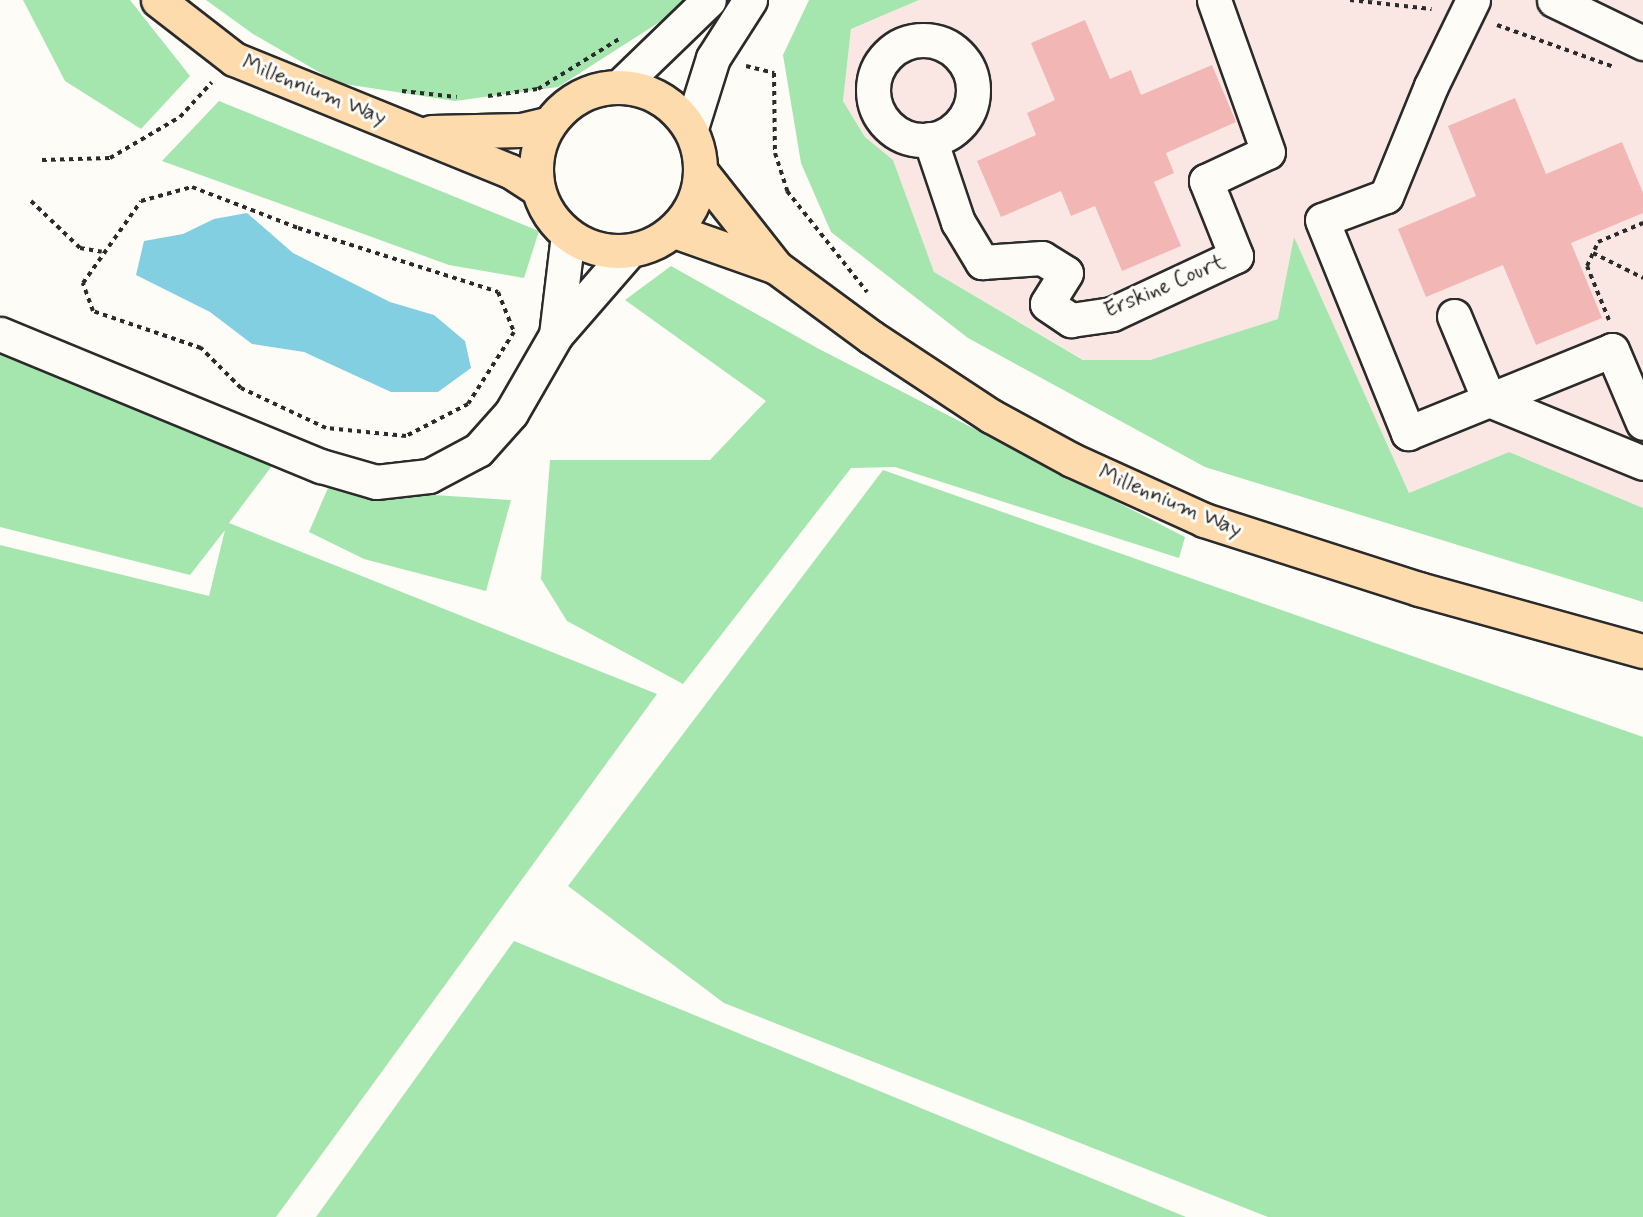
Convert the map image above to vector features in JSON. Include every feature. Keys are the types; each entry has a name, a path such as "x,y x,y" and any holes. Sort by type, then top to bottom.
{"main road":[{"name":"Millennium Way","path":"158,0 234,59 510,171 538,189"},
{"path":"621,85 663,98 691,128 702,173 698,195 674,231 653,244 629,251 597,249 568,235 549,215 538,189 536,156 548,124 580,95 621,85"},
{"name":"Millennium Way","path":"417,133 521,130 548,124"},
{"name":"Millennium Way","path":"702,173 776,267 871,338 991,416 1072,460 1203,520 1419,589 1643,651"},
{"name":"Millennium Way","path":"674,231 776,267"}],"street":[{"path":"621,85 709,0"},
{"path":"691,128 713,58 750,0"},
{"name":"Erskine Court","path":"930,139 958,222 982,262 1041,258 1066,273 1047,304 1071,320 1112,314 1236,256 1206,181 1268,152 1214,0"},
{"path":"1554,0 1643,43"},
{"path":"1470,7 1431,86 1386,196 1322,220 1408,433 1612,350 1643,423"},
{"path":"556,335 568,235"},
{"path":"0,334 321,466 376,482 429,476 478,450 511,413 556,335 629,251"},
{"path":"1454,316 1489,400 1643,463"}],"path":[{"path":"1350,0 1470,7 1621,70"},
{"path":"484,97 538,89 628,34"},
{"path":"713,58 774,73 775,153 787,191 870,296"},
{"path":"42,160 110,158 180,117 234,59"},
{"path":"397,90 462,97"},
{"path":"192,187 298,228 498,292 514,332 468,404 458,410 406,436 326,428 241,388 201,348 93,311 83,283 102,252 141,201 192,187"},
{"path":"31,201 80,248 102,252"},
{"path":"1612,350 1624,329 1609,321 1587,266 1598,242 1643,223"},
{"path":"1593,253 1643,278"}],"shaded area":[{"path":"919,0 1643,0 1643,508 1509,452 1409,493 1294,238 1279,319 1150,360 1084,360 934,272 893,160 865,137 843,101 851,29"}],"green space":[{"path":"23,0 130,0 190,76 141,129 65,81"},
{"path":"206,0 694,0 558,87 455,101 338,83 253,34"},
{"path":"809,0 919,0 851,29 843,101 865,137 893,160 934,272 1083,360 1150,360 1278,319 1294,237 1409,493 1509,452 1643,508 1643,602 1205,467 968,338 831,232 801,163 783,55"},
{"path":"219,101 539,231 524,278 449,265 162,161"},
{"path":"671,266 819,349 1185,537 1179,558 895,467 851,468 683,684 567,621 541,579 550,460 710,460 766,401 625,300"},
{"path":"0,348 274,463 229,523 657,694 276,1217 0,1217 0,545 209,596 225,530 190,575 0,527"},
{"path":"883,470 1643,737 1643,1217 1268,1217 724,1003 568,886"},
{"path":"328,488 511,500 486,591 364,559 309,532"},
{"path":"514,941 1186,1217 316,1217"}],"water":[{"path":"247,213 293,253 390,302 434,315 465,341 471,368 438,392 391,392 304,352 252,344 210,312 136,275 144,241 183,234 214,219"}],"building":[{"path":"1085,20 1110,79 1131,70 1141,95 1212,65 1236,122 1166,153 1174,173 1154,182 1181,246 1122,271 1095,206 1071,216 1061,191 1001,217 977,161 1036,135 1027,113 1055,100 1031,43"},
{"path":"1515,98 1546,174 1622,142 1643,193 1643,213 1571,243 1602,318 1536,345 1503,265 1426,297 1398,229 1476,196 1448,126"}]}
